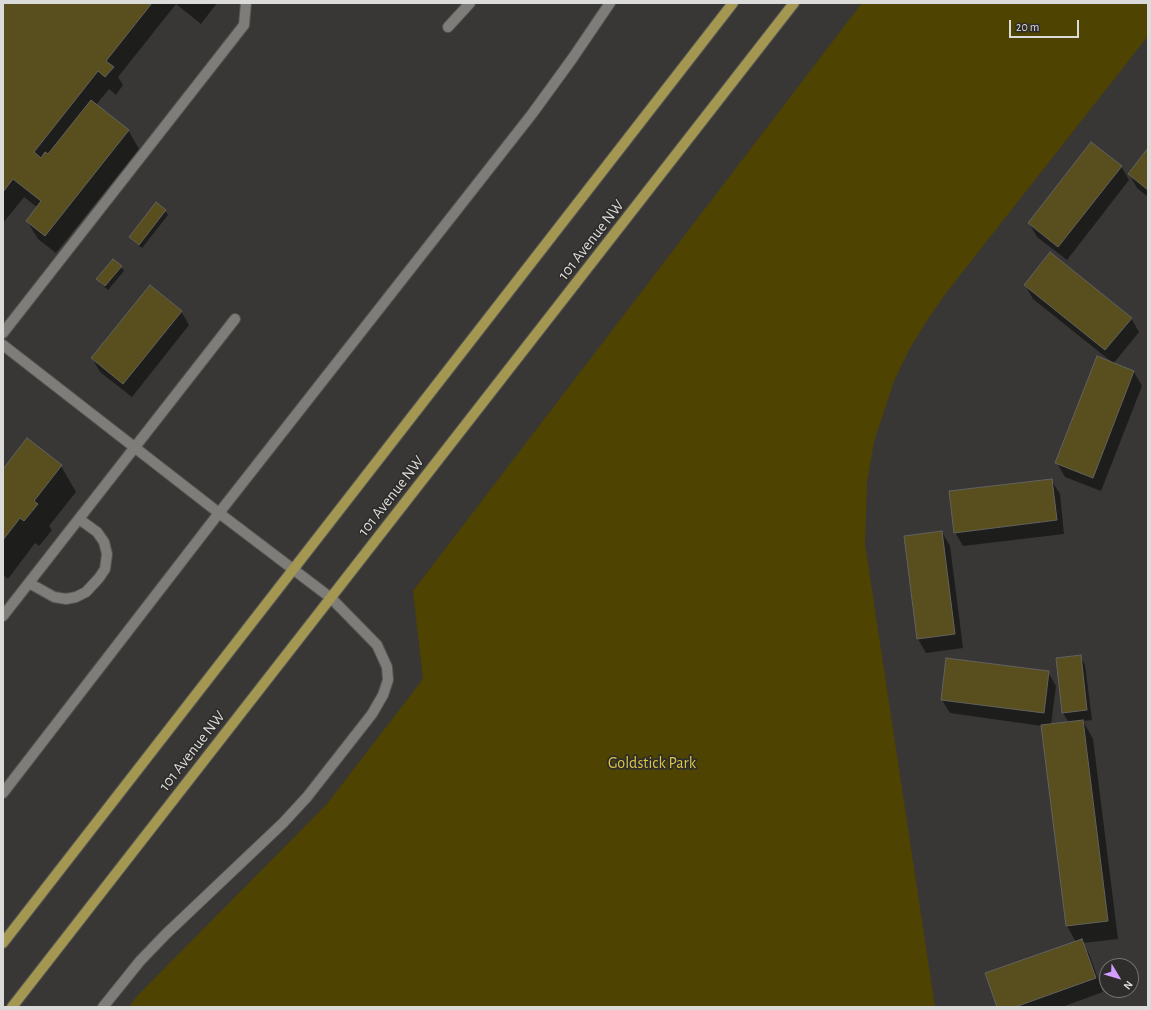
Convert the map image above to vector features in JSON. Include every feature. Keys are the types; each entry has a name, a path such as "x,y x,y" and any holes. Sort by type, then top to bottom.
{"main road":[{"name":"101 Avenue NW","path":"3,943 733,3"},
{"name":"101 Avenue NW","path":"12,1007 794,3"}],"street":[{"path":"3,333 244,25 246,3"},
{"path":"448,27 470,3"},
{"path":"3,793 219,513 532,114 610,3"},
{"path":"3,616 235,319"},
{"path":"3,345 331,598 377,645 388,666 388,680 383,695 372,714 307,797 283,823 166,934 140,961 103,1007"},
{"path":"29,583 54,597 66,599 76,597 86,592 100,578 104,569 107,554 104,542 97,532 79,519"}],"green space":[{"name":"Goldstick Park","path":"862,3 1148,3 1148,36 943,297 926,322 909,350 894,381 874,442 867,482 865,544 935,1007 129,1007 137,996 327,804 423,679 413,591"}],"building":[{"path":"3,3 152,3 106,61 114,67 105,77 98,71 34,152 41,158 45,152 48,154 91,100 129,130 45,236 26,221 41,201 13,179 3,192"},
{"path":"1091,142 1122,166 1058,247 1028,223"},
{"path":"1148,148 1148,190 1128,174"},
{"path":"156,202 166,210 139,245 129,237"},
{"path":"1050,252 1132,318 1105,350 1024,285"},
{"path":"113,259 122,266 105,286 96,279"},
{"path":"150,285 182,311 123,384 91,358"},
{"path":"1097,356 1134,371 1093,478 1055,463"},
{"path":"27,438 62,465 34,501 38,504 24,521 20,518 3,540 3,469"},
{"path":"1052,479 1057,520 954,533 949,491"},
{"path":"942,531 955,634 917,639 904,536"},
{"path":"1081,655 1087,710 1062,713 1056,658"},
{"path":"946,658 1049,671 1044,713 941,700"},
{"path":"1083,720 1108,921 1066,926 1041,725"},
{"path":"1082,939 1096,978 1015,1007 997,1007 985,973"}]}
